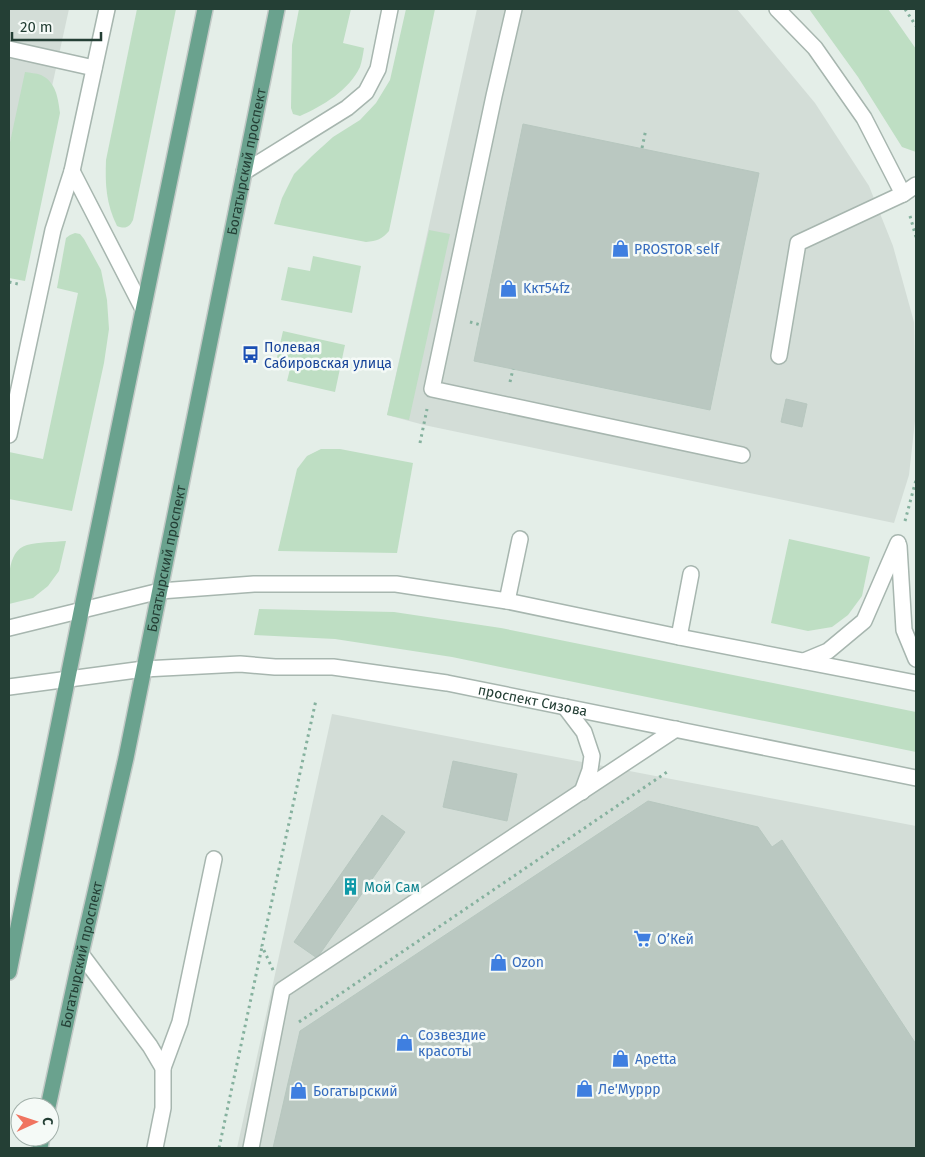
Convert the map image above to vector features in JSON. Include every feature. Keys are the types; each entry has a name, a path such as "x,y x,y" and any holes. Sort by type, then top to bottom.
{"main road":[{"path":"9,972 205,9"},
{"name":"Богатырский проспект","path":"50,1097 126,758 277,9"}],"street":[{"path":"9,435 53,230 72,171 107,9"},
{"path":"244,172 347,108 366,92 378,69 390,9"},
{"path":"514,9 432,389 742,455"},
{"path":"777,9 815,48 864,118 903,194"},
{"path":"9,49 94,68"},
{"path":"72,171 143,309"},
{"path":"779,356 798,243 903,194 916,185"},
{"path":"507,600 520,539"},
{"path":"898,544 904,630 916,659"},
{"path":"804,661 828,651 864,621 898,544"},
{"path":"679,636 691,574"},
{"path":"9,628 81,612 160,591 254,584 396,584 507,600 916,683"},
{"name":"проспект Сизова","path":"67,680 144,670 240,664 275,667 333,667 447,682 916,778"},
{"path":"9,687 67,680"},
{"path":"565,707 584,732 592,756 590,770 582,792"},
{"path":"251,1148 282,990 676,729"},
{"path":"155,1148 163,1108 163,1068 180,1022 214,859"},
{"path":"81,954 150,1046 163,1068"}],"path":[{"path":"904,9 916,26"},
{"path":"642,148 646,129"},
{"path":"420,443 432,389"},
{"path":"898,544 916,480"},
{"path":"218,1148 316,700"},
{"path":"296,1024 667,772"},
{"path":"262,946 282,990"}],"shaded area":[{"path":"9,9 69,9 9,282"},
{"path":"477,9 737,9 815,103 869,186 893,246 914,322 916,412 909,475 894,523 424,425 387,415"},
{"name":"О’Кей","path":"332,714 916,826 916,1148 237,1148"}],"green space":[{"path":"137,9 176,9 133,220 130,225 122,227 117,226 108,202 106,160"},
{"path":"299,9 351,9 343,43 364,48 360,67 349,83 326,102 300,116 293,114 291,108 292,45"},
{"path":"406,9 435,9 389,231 379,239 366,242 274,224 282,198 294,174 333,137 360,120 376,103 390,80"},
{"path":"809,9 888,9 916,49 916,152 902,147 858,77"},
{"path":"25,72 41,75 50,82 57,96 60,113 25,281 9,278 9,147"},
{"path":"429,230 450,234 409,420 387,415"},
{"path":"75,233 80,234 84,239 101,270 107,300 109,329 104,363 72,511 9,499 9,452 43,459 78,293 57,288 66,238"},
{"path":"313,256 361,266 352,313 281,300 288,267 310,271"},
{"path":"283,331 345,345 335,392 287,381 290,369 275,366"},
{"path":"321,449 340,449 413,463 397,553 278,551 297,469 307,456"},
{"path":"789,539 870,557 862,596 848,615 832,627 808,631 771,623"},
{"path":"66,541 59,571 48,586 33,598 9,604 10,570 15,554 27,545"},
{"path":"259,609 394,612 501,628 916,712 916,752 452,657 335,639 254,635"}],"building":[{"name":"PROSTOR self","path":"523,124 759,173 710,410 474,361"},
{"path":"786,399 807,404 802,427 781,422"},
{"path":"453,761 517,774 507,821 443,807"},
{"name":"О’Кей","path":"648,801 758,827 772,847 782,840 916,1044 916,1148 273,1148 300,1031"},
{"name":"Мой Сам","path":"382,815 405,832 317,958 294,942"}],"place":[{"name":"PROSTOR self","path":"620,249"},
{"name":"Kкт54fz","path":"509,288"},
{"name":"Полевая Сабировская улица","path":"250,355"},
{"name":"Мой Сам","path":"350,887"},
{"name":"О’Кей","path":"643,939"},
{"name":"Ozon","path":"498,962"},
{"name":"Созвездие красоты","path":"404,1043"},
{"name":"Apetta","path":"621,1059"},
{"name":"Ле'Муррр","path":"584,1089"},
{"name":"Богатырский","path":"299,1091"}]}
